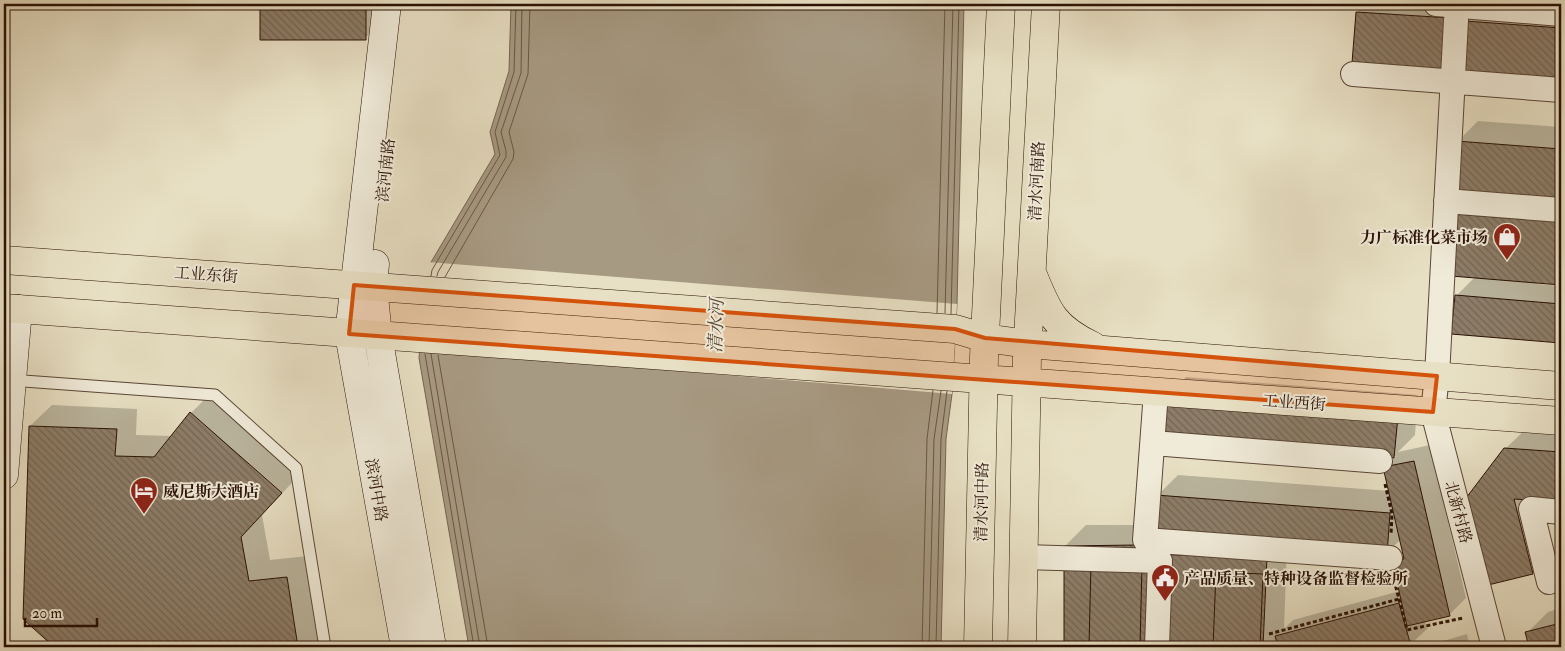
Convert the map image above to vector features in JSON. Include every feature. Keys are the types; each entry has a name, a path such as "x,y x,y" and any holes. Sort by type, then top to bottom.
{"main road":[{"name":"滨河南路","path":"378,336 363,285 387,4"},
{"name":"滨河南路","path":"349,334 363,285 403,4"},
{"path":"984,347 1001,4"},
{"name":"清水河南路","path":"1027,361 1046,4"},
{"name":"工业东街","path":"4,260 955,329 984,347 1027,361"},
{"path":"1032,270 1044,302 1058,323 1074,337 1102,349"},
{"path":"955,329 972,323 980,316 987,302"},
{"path":"4,475 11,309 952,377 1027,361 1102,349 1561,386"},
{"name":"滨河中路","path":"349,334 405,647"},
{"name":"滨河中路","path":"378,336 432,647"},
{"name":"清水河中路","path":"978,647 984,347"},
{"path":"1022,647 1027,361"},
{"name":"工业西街","path":"1027,361 1105,388 1561,421"},
{"path":"952,377 966,384 975,395 983,410"},
{"path":"1026,435 1036,415 1057,399 1105,388"}],"street":[{"path":"1436,4 1503,7 1561,14"},
{"name":"北新村路","path":"1456,20 1446,202 1448,246 1438,376 1433,412 1494,647"},
{"path":"1353,74 1561,90"},
{"path":"1446,202 1561,210"},
{"path":"1156,392 1145,540 1390,558"},
{"path":"1152,444 1380,462"},
{"path":"1550,582 1531,509 1561,512"},
{"path":"1024,557 1160,561 1158,647"}],"lane":[{"path":"8,380 215,395 296,468 326,647"}],"path":[{"path":"1270,634 1399,599"}],"highlighted area":[{"path":"354,285 955,329 985,338 1437,376 1433,412 349,334"}],"water":[{"name":"清水河","path":"511,4 964,4 957,304 952,394 946,439 941,647 469,647 419,358 427,269 495,154 490,132 509,71"}],"pier":[{"path":"428,262 957,304 952,394 417,349 424,269"}],"building":[{"path":"260,4 366,4 366,40 260,40"},
{"path":"1253,4 1333,4 1333,9"},
{"path":"1356,12 1451,18 1448,69 1352,63"},
{"path":"1465,21 1561,28 1561,78 1461,71"},
{"path":"1456,141 1561,149 1561,201 1452,192"},
{"name":"力广标准化菜市场","path":"1456,214 1561,222 1561,285 1451,276"},
{"path":"1455,295 1561,304 1561,343 1451,334"},
{"path":"1164,398 1398,416 1394,458 1160,439"},
{"name":"威尼斯大酒店","path":"190,412 282,493 241,537 249,581 287,577 298,647 54,647 23,619 29,426 117,429 115,456 154,457"},
{"path":"1504,448 1561,452 1561,502 1514,499 1533,574 1484,586 1463,502"},
{"path":"1414,461 1450,616 1407,626 1392,561 1404,559 1383,467"},
{"path":"1156,495 1390,513 1387,555 1153,537"},
{"name":"产品质量、特种设备监督检验所","path":"1137,545 1137,554 1267,557 1263,647 1064,647 1064,546"},
{"path":"1091,563 1142,564 1140,647 1089,647"},
{"path":"1216,572 1263,574 1260,647 1213,647"},
{"path":"1399,603 1411,646 1278,647 1275,636"},
{"path":"1561,623 1561,647 1529,647 1525,632"}],"place":[{"name":"力广标准化菜市场","path":"1507,261"},
{"name":"威尼斯大酒店","path":"144,515"},
{"name":"产品质量、特种设备监督检验所","path":"1165,602"}]}
